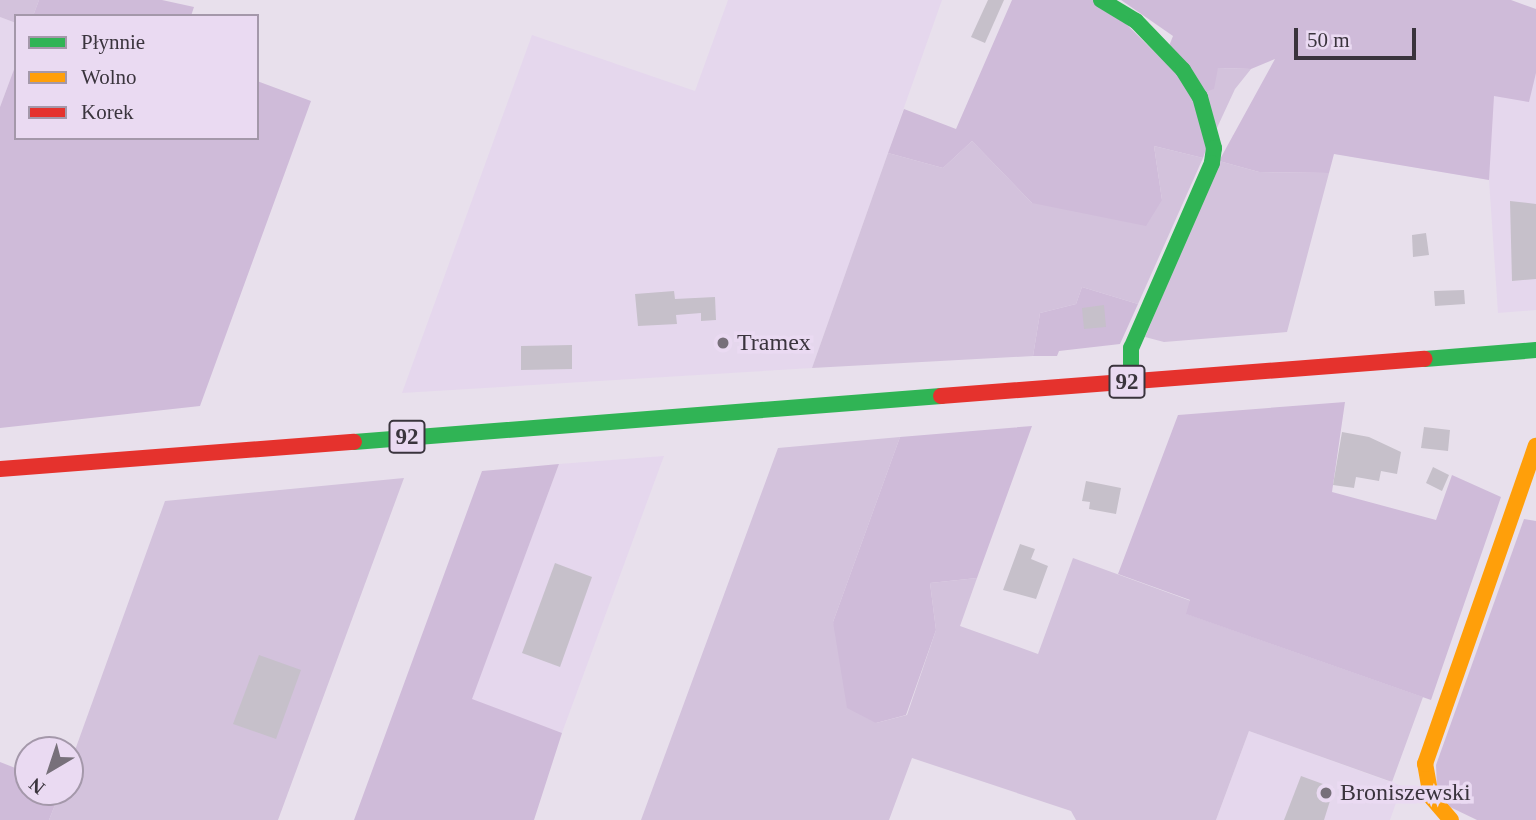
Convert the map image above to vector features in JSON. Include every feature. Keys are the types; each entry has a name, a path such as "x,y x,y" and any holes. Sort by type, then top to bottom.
{"main road":[{"path":"1101,0 1136,21 1184,70 1200,97 1214,148 1212,163 1131,348 1131,382"},
{"name":"92","path":"0,469 1536,350"},
{"path":"1451,820 1431,797 1425,764 1536,446"}],"shaded area":[{"path":"0,0 39,0 34,14 14,14 14,22 0,17"},
{"path":"39,0 162,0 194,7 192,14 34,14"},
{"path":"728,0 942,0 812,368 402,393 532,35 695,91"},
{"path":"1012,0 1094,0 1114,12 1182,79 1203,116 1207,146 1203,158 1154,146 1162,200 1146,226 1032,203 972,141 943,168 888,153 904,109 956,129"},
{"path":"1121,0 1511,0 1536,9 1536,73 1529,102 1494,96 1489,180 1334,154 1329,173 1259,172 1219,161 1275,59 1251,69 1218,68 1214,89 1202,93 1169,46 1173,36"},
{"path":"0,17 14,22 14,69 0,107"},
{"path":"1218,68 1251,69 1235,89 1216,130 1202,93"},
{"path":"14,69 14,140 259,140 259,82 311,101 200,406 0,428 0,107"},
{"path":"1536,73 1536,310 1498,313 1489,180 1231,136 1534,80"},
{"path":"972,141 1032,203 1162,200 1154,146 1203,158 1138,304 1082,287 1076,304 1040,313 1033,356 812,368 888,153 943,168"},
{"path":"1219,161 1259,172 1329,173 1287,332 1164,342 1145,337"},
{"path":"1082,287 1138,304 1120,344 1059,351 1057,356 1033,356 1040,313 1076,304"},
{"path":"1345,402 1332,492 1436,520 1452,475 1501,497 1431,700 1186,614 1190,600 1118,574 1178,415"},
{"path":"1032,426 977,578 930,583 936,630 906,715 876,723 847,708 833,622 900,437"},
{"path":"900,437 833,622 876,723 907,715 936,630 930,583 977,578 960,626 1038,654 1073,558 1191,601 1187,614 1423,697 1392,782 1249,731 1216,820 1076,820 1071,811 912,758 889,820 641,820 778,448"},
{"path":"664,456 562,733 471,700 559,464"},
{"path":"559,464 472,699 562,733 534,820 354,820 482,471"},
{"path":"404,478 278,820 49,820 54,806 84,806 84,736 80,736 165,501"},
{"path":"1524,519 1536,521 1536,820 1477,820 1450,807 1437,788 1436,765"},
{"path":"1249,731 1402,786 1390,820 1216,820"},
{"path":"0,762 14,768 14,806 54,806 49,820 0,820"}],"building":[{"path":"988,0 1004,0 985,43 971,37"},
{"path":"1510,201 1536,204 1536,279 1512,281"},
{"path":"1426,233 1429,255 1413,257 1412,235"},
{"path":"1464,290 1465,304 1435,306 1434,291"},
{"path":"674,291 675,299 715,297 716,320 701,321 701,313 676,315 677,324 638,326 635,294"},
{"path":"1104,305 1106,327 1084,329 1082,308"},
{"path":"572,345 572,369 521,370 521,346"},
{"path":"1424,427 1450,430 1448,451 1421,448"},
{"path":"1342,432 1369,437 1401,452 1397,474 1381,471 1379,481 1356,477 1354,488 1333,485"},
{"path":"1433,467 1449,475 1442,491 1426,483"},
{"path":"1086,481 1121,488 1116,514 1089,509 1090,502 1082,501"},
{"path":"1020,544 1035,549 1031,559 1048,566 1036,599 1003,590"},
{"path":"555,563 592,577 560,667 522,653"},
{"path":"259,655 301,670 276,739 233,724"},
{"path":"1301,776 1334,788 1324,820 1284,820"}],"traffic: fast":[{"path":"1101,0 1136,21 1183,70 1200,97 1214,148 1212,163 1131,348 1131,382"},
{"path":"1425,359 1536,350"},
{"path":"354,442 941,396"}],"traffic: slow":[{"path":"1451,820 1431,797 1425,764 1536,446"}],"traffic: jam":[{"path":"941,396 1425,359"},
{"path":"0,469 354,442"}],"place":[{"name":"Tramex","path":"723,343"},
{"name":"Broniszewski","path":"1326,793"}]}
